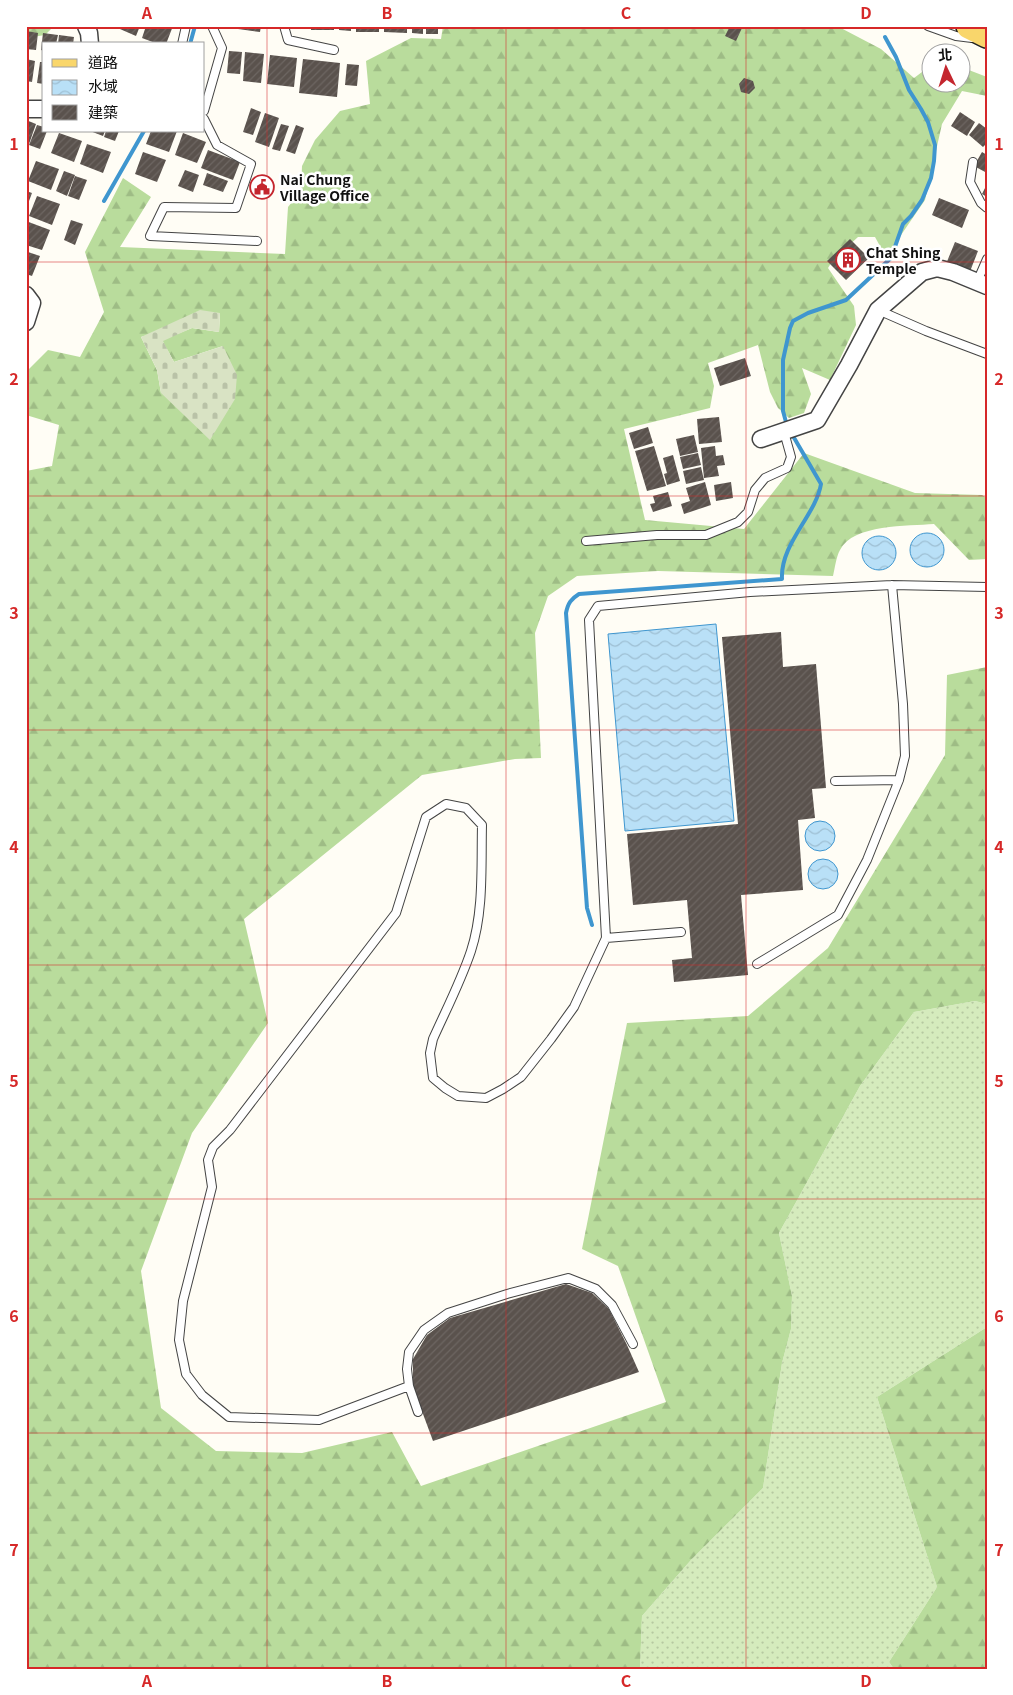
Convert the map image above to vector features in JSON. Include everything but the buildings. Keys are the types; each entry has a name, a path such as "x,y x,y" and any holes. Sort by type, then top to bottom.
{"main road":[{"path":"970,26 987,35"}],"street":[{"path":"86,26 90,33 90,42"},
{"path":"26,109 42,109"},
{"path":"761,439 817,420 878,310 922,272 937,268 953,272 982,284"},
{"path":"26,295 32,303 26,322"}],"lane":[{"path":"182,42 186,26"},
{"path":"205,108 222,48 212,26"},
{"path":"284,26 288,40 334,50"},
{"path":"928,26 956,36 987,39"},
{"path":"205,121 217,145 252,164 236,208 164,207 150,236 257,241"},
{"path":"973,162 970,182 987,208"},
{"path":"982,284 987,258"},
{"path":"878,310 926,331 987,354"},
{"path":"586,541 658,535 706,535 738,522 748,512 755,490 766,478 787,468 791,458 784,432"},
{"path":"757,964 838,915 867,860 899,780 905,756 903,704 892,585"},
{"path":"409,1386 318,1420 229,1418 202,1394 186,1374 179,1340 183,1301 212,1187 208,1160 213,1147 230,1130 248,1107 396,913 426,818 446,804 466,808 482,825 479,917 471,951 433,1039 430,1053 433,1078 445,1088 458,1096 486,1098 503,1090 521,1077 574,1007 606,938 589,620 598,606 750,592 892,585 987,587"},
{"path":"835,781 899,780"},
{"path":"606,938 681,932"},
{"path":"418,1412 409,1386 407,1368 409,1352 424,1330 448,1313 507,1294 568,1278 596,1289 612,1305 633,1344"}],"green space":[{"path":"26,26 54,26 45,35 26,38"},
{"path":"443,26 837,26 881,49 914,78 920,74 920,92 961,92 942,124 925,200 886,257 875,237 858,237 833,260 828,268 854,306 856,325 830,380 802,368 811,394 804,413 789,418 778,408 770,392 758,345 708,363 714,386 710,408 624,429 645,520 744,529 804,453 915,493 982,495 987,498 987,559 969,560 934,524 896,526 869,531 857,535 847,542 840,550 833,576 658,571 577,576 548,596 535,633 541,758 515,759 422,775 244,919 268,1023 192,1133 141,1271 161,1408 216,1451 302,1453 392,1432 421,1486 666,1402 618,1266 582,1249 627,1023 748,1016 828,948 945,755 947,675 987,667 987,1004 975,1001 914,1012 860,1086 779,1233 792,1296 791,1329 782,1363 763,1488 691,1560 642,1616 640,1669 26,1669 26,471 52,466 59,425 26,415 26,372 48,350 80,357 104,312 85,252 123,178 151,197 120,247 285,254 288,207 301,191 302,166 315,140 340,111 370,104 366,61 411,38 441,39","holes":["220,314 219,332 192,328 162,340 174,362 223,346 161,393 157,370 141,337"]},
{"path":"970,70 987,77 987,96 967,92 970,92"},
{"path":"200,310 220,313 219,332 192,328 163,341 174,362 223,346 237,375 235,399 210,440 161,393 157,370 141,337"},
{"path":"975,1001 987,1004 987,1327 877,1397 937,1587 889,1662 894,1669 640,1669 642,1616 691,1560 763,1488 782,1363 791,1329 792,1296 779,1233 860,1086 914,1012"},
{"path":"987,1327 987,1669 894,1669 889,1662 937,1587 877,1397"}],"water":[{"path":"927,533 934,534 939,538 943,543 943,557 939,562 934,566 927,567 920,566 915,562 911,557 910,550 911,543 915,538 920,534"},
{"path":"879,536 886,537 891,541 895,546 895,560 891,565 886,569 879,570 872,569 867,565 863,560 862,553 863,546 867,541 872,537"},
{"path":"716,624 734,821 625,831 608,634"},
{"path":"820,821 831,825 835,836 831,847 820,851 809,847 805,836 809,825"},
{"path":"823,859 834,863 838,874 834,885 823,889 812,885 808,874 812,863"}],"waterway":[{"path":"191,42 195,26"},
{"path":"786,422 783,411 783,360 793,321 808,313 846,300 891,258 903,224 922,200 931,178 935,145 928,122 909,90 896,57 885,37"},
{"path":"104,201 143,132"},
{"path":"592,925 587,908 566,613 568,607 579,594 782,579 783,566 787,554 813,507 821,484 793,436"}],"place":[{"name":"Nai Chung Village Office","path":"262,187"},
{"name":"Chat Shing Temple","path":"848,260"}]}
